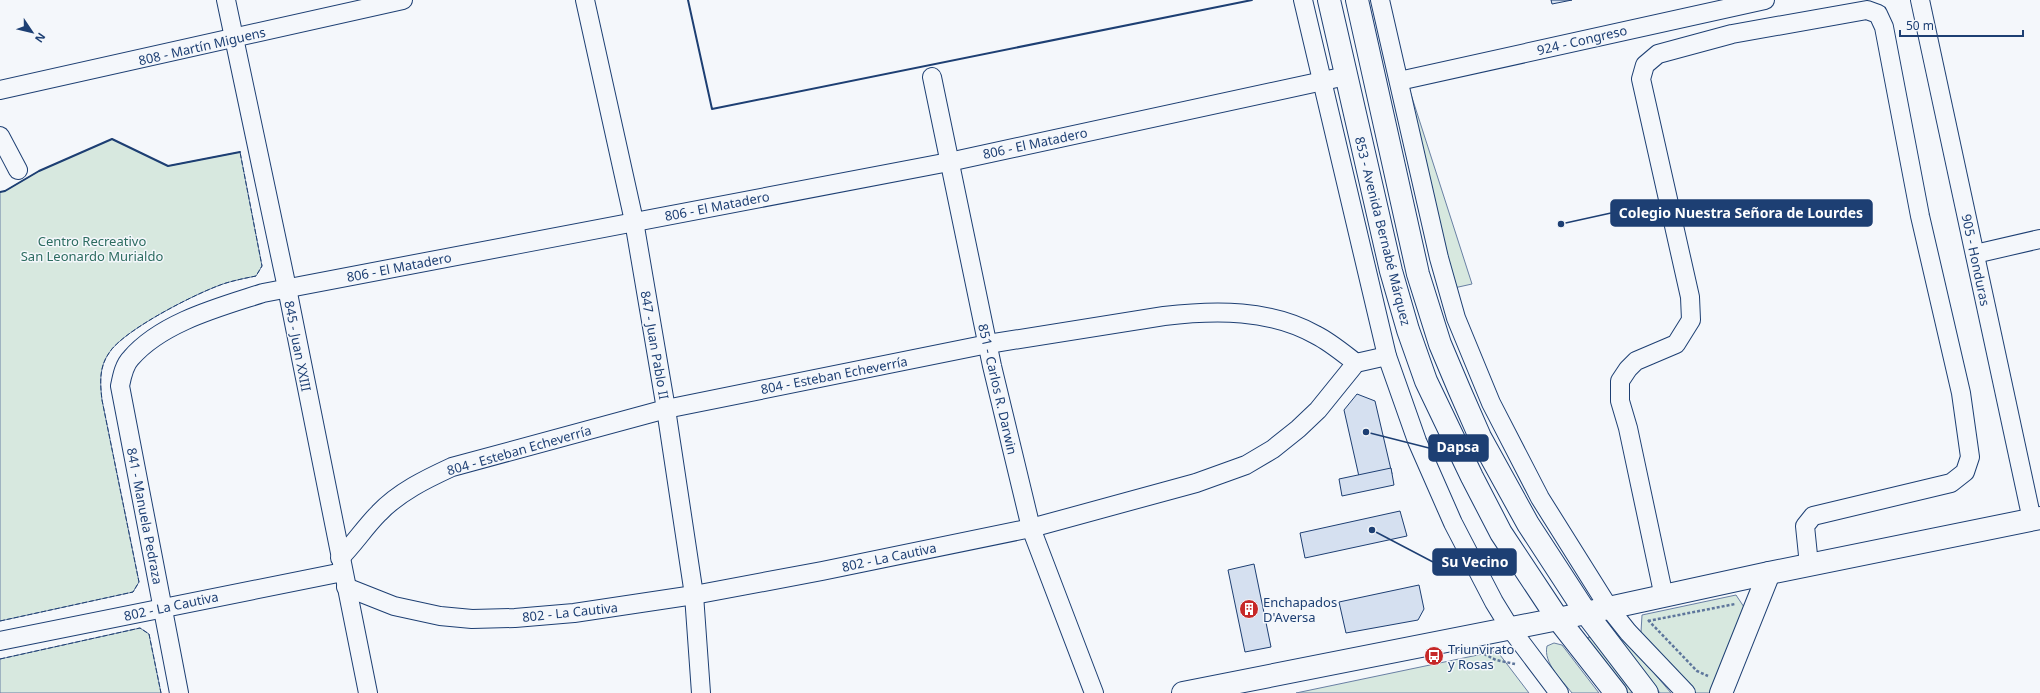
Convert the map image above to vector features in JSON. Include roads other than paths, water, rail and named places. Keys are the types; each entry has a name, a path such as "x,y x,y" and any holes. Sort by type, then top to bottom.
{"main road":[{"name":"853 - Avenida Bernabé Márquez","path":"1329,0 1391,271 1408,330 1426,380 1468,470 1501,532 1558,619 1616,693"},
{"name":"853 - Avenida Bernabé Márquez","path":"1357,0 1418,274 1440,344 1480,437 1528,524 1586,613 1647,693"},
{"path":"1183,693 1558,619 1769,573 2036,519"},
{"path":"1723,688 1769,573"}],"street":[{"name":"845 - Juan XXIII","path":"226,0 287,288 368,693"},
{"name":"808 - Martín Miguens","path":"0,90 234,39 403,0"},
{"name":"847 - Juan Pablo II","path":"585,0 634,222 666,409 694,595 701,693"},
{"name":"853 - Avenida Bernabé Márquez","path":"1304,0 1321,80 1387,356 1417,440 1472,564 1510,628 1559,693"},
{"path":"1380,0 1439,258 1456,318 1491,403 1540,498 1609,608 1628,632 1686,693"},
{"name":"924 - Congreso","path":"1398,81 1726,4 1765,0"},
{"name":"905 - Honduras","path":"1920,0 1975,254 2036,519"},
{"path":"1664,597 1628,428 1620,401 1620,381 1628,369 1636,361 1676,344 1691,320 1690,297 1641,79 1646,65 1658,54 1732,34 1867,10 1878,14 1884,26 1920,216 1961,394 1970,456 1965,472 1951,483 1813,516 1805,526 1809,565"},
{"name":"851 - Carlos R. Darwin","path":"932,76 988,344 1030,528 1094,693"},
{"name":"806 - El Matadero","path":"120,386 123,372 131,358 152,340 179,324 204,312 263,293 949,162 1321,80 1346,76"},
{"path":"0,136 18,170"},
{"path":"1975,254 2040,239"},
{"name":"804 - Esteban Echeverría","path":"343,573 380,511 394,500 431,477 452,467 666,409 988,344 1188,313 1234,313 1279,320 1317,335 1356,363"},
{"path":"1356,363 1387,356"},
{"name":"802 - La Cautiva","path":"0,641 343,573 365,596 412,612 472,619 515,618 574,613 694,595 822,571 1030,528 1196,483 1246,465 1273,450 1298,429 1318,410 1356,363"},
{"name":"841 - Manuela Pedraza","path":"120,386 179,693"}],"place":[{"name":"Colegio Nuestra Señora de Lourdes","path":"1561,224"},
{"name":"Dapsa","path":"1366,432"},
{"name":"Su Vecino","path":"1372,530"},
{"name":"Enchapados D'Aversa","path":"1249,609"},
{"name":"Triunvirato y Rosas","path":"1434,656"}],"park label":[{"name":"Centro Recreativo San Leonardo Murialdo","path":"92,248"}]}
